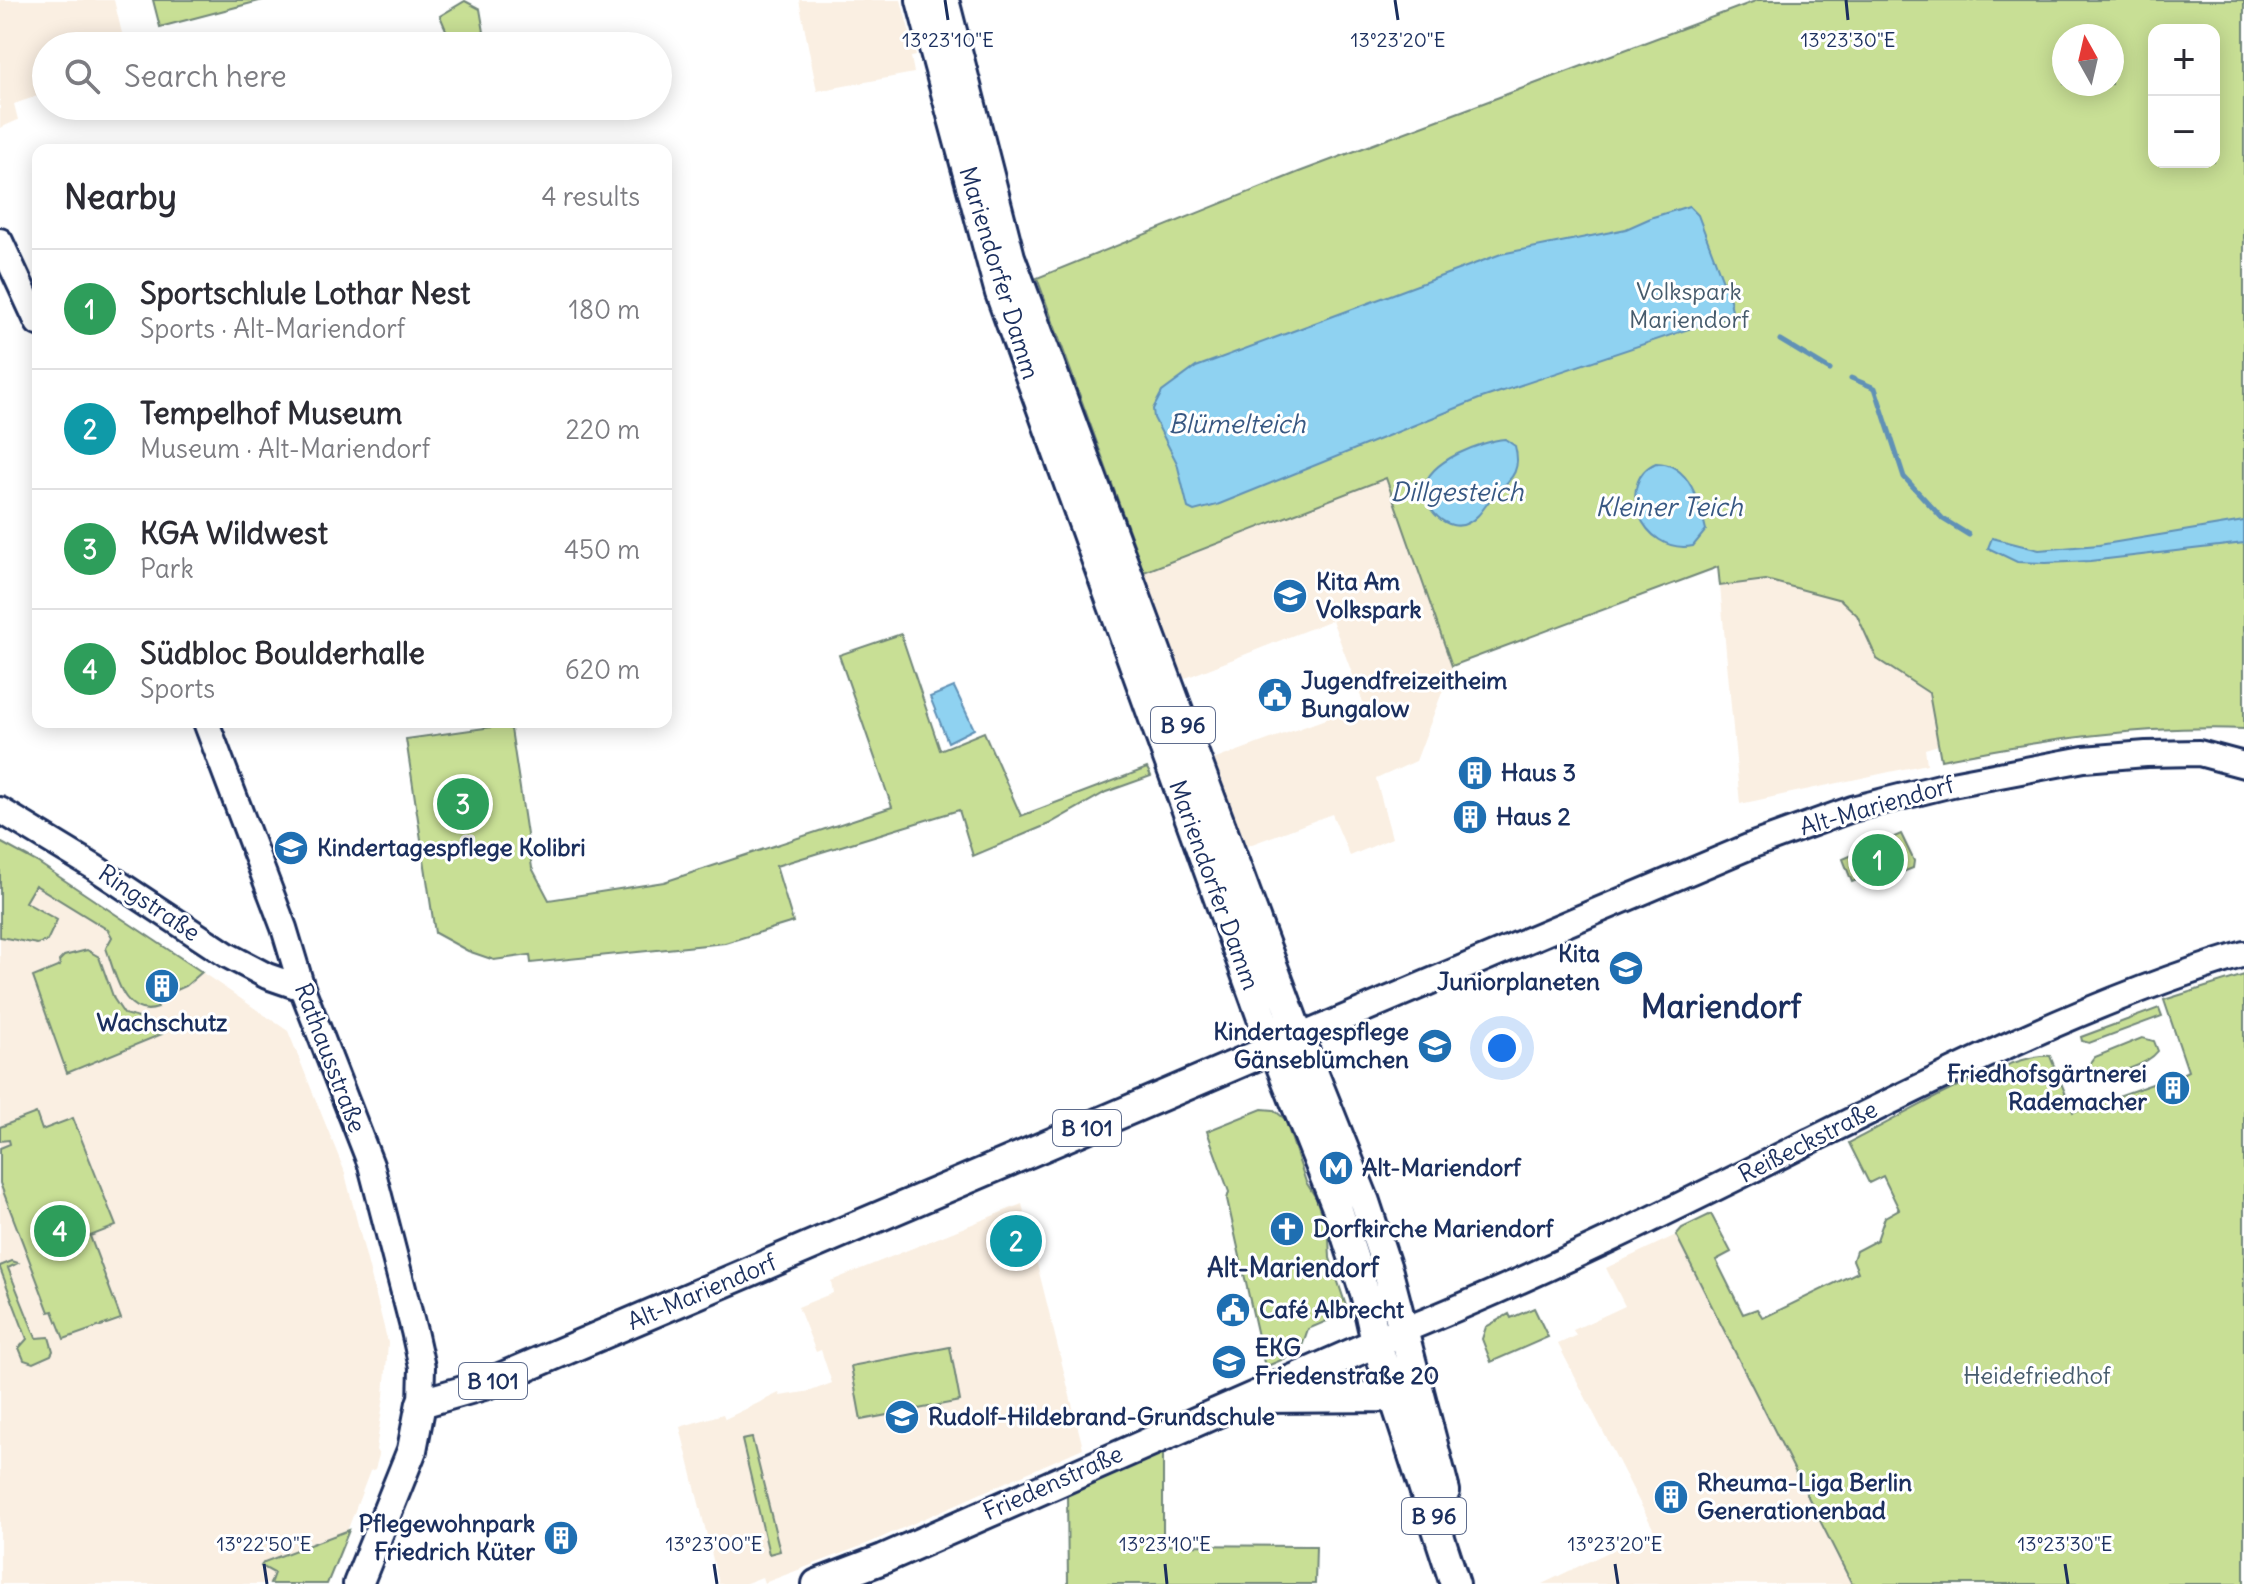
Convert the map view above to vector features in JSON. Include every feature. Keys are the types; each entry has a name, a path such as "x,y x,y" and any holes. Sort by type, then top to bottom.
{"main road":[{"name":"Mariendorfer Damm","path":"921,0 1000,293 1286,1043 1365,1202 1388,1272 1394,1397 1455,1584"},
{"name":"Mariendorfer Damm","path":"944,0 1002,232 1286,1043"},
{"path":"0,241 32,310"},
{"name":"Rathausstraße","path":"208,728 284,928 302,988 371,1165 422,1367 421,1403"},
{"name":"Alt-Mariendorf","path":"421,1403 484,1385 1753,845 1852,809 2008,771 2112,756 2199,753 2244,765"},
{"name":"Ringstraße","path":"0,810 94,867 227,955 267,976 302,988"},
{"name":"Reißeckstraße","path":"1389,1336 1661,1215 2005,1045 2155,983 2244,954"},
{"name":"Mariendorfer Damm","path":"1389,1336 1437,1464 1472,1584"},
{"name":"Friedenstraße","path":"817,1584 883,1559 1389,1336"},
{"path":"1245,1398 1394,1397"},
{"path":"358,1584 412,1450 421,1403"}],"shaded area":[{"path":"0,0 114,0 122,32 32,32 32,98 14,104 18,120 0,128"},
{"path":"799,0 901,0 916,56 911,57 914,73 817,91"},
{"path":"1386,478 1452,666 1416,761 1376,779 1392,838 1350,856 1332,814 1244,847 1213,760 1364,705 1332,620 1183,679 1144,572"},
{"path":"1766,580 1841,600 1857,615 1877,659 1929,693 1938,745 1925,749 1927,764 1740,804 1720,586"},
{"path":"0,842 37,862 118,915 288,1031 344,1170 388,1343 376,1450 379,1455 327,1584 0,1584"},
{"name":"Rudolf-Hildebrand-Grundschule","path":"1022,1204 1083,1448 869,1543 764,1583 762,1577 744,1584 719,1584 680,1427 723,1414 725,1419 779,1393 780,1396 811,1391 832,1383 821,1350 816,1352 798,1307 833,1293 831,1281"},
{"path":"1676,1235 1852,1584 1542,1584 1644,1535 1659,1540 1558,1344 1576,1336 1573,1330 1625,1306 1606,1268"}],"green space":[{"path":"153,0 263,0 160,27"},
{"name":"Volkspark Mariendorf","path":"1758,0 2244,0 2244,729 2130,732 2016,746 1941,760 1929,693 1877,659 1857,615 1841,600 1766,580 1720,586 1718,567 1452,666 1386,478 1144,572 1037,278 1299,172"},
{"path":"465,1 480,9 484,32 447,32 440,16"},
{"path":"901,634 940,750 984,732 1021,816 1147,768 1151,776 1106,792 1049,824 973,856 959,810 776,866 793,922 725,943 531,963 530,955 494,960 468,951 435,933 406,739 485,728 511,729 532,868 549,900 664,882 892,807 839,655"},
{"path":"1901,834 1914,861 1913,868 1875,883 1871,875 1852,882 1843,859"},
{"path":"0,842 37,862 202,972 177,990 168,974 151,980 158,1008 146,1010 136,1007 122,992 117,981 106,948 112,937 108,930 35,885 25,902 57,920 47,941 37,944 0,937"},
{"path":"87,950 99,957 114,999 124,1014 157,1023 162,1034 67,1073 33,977 60,966 59,961 64,956"},
{"name":"Heidefriedhof","path":"2244,975 2244,1584 1852,1584 1676,1235 1682,1228 1711,1214 1731,1252 1716,1260 1743,1314 1757,1309 1763,1318 1858,1272 1853,1260 1856,1251 1877,1240 1885,1217 1899,1209 1883,1176 1869,1183 1849,1143 1980,1076 2032,1058 2050,1056 2073,1112 2158,1082 2168,1103 2187,1096 2180,1075 2188,1071 2164,1000"},
{"path":"2159,1008 2162,1016 2089,1043 2082,1041 2081,1037"},
{"path":"2142,1038 2154,1041 2158,1051 2153,1056 2119,1072 2094,1074 2090,1064 2095,1057"},
{"path":"1262,1109 1274,1110 1285,1119 1329,1237 1330,1258 1348,1312 1308,1329 1300,1352 1265,1367 1227,1199 1229,1192 1207,1131"},
{"path":"36,1113 42,1130 73,1118 116,1226 90,1236 121,1319 64,1339 53,1311 49,1312 0,1183 0,1148 10,1144 9,1140 0,1141 0,1127"},
{"path":"12,1261 18,1263 8,1268 36,1338 49,1337 53,1351 51,1355 33,1363 24,1360 19,1348 27,1339 0,1268"},
{"path":"1534,1308 1548,1337 1491,1362 1482,1339 1486,1327 1509,1314 1511,1318"},
{"path":"950,1347 960,1401 861,1420 851,1366"},
{"path":"752,1438 780,1551 769,1554 742,1440"},
{"path":"1163,1451 1163,1545 1316,1546 1315,1584 1068,1584 1067,1494"},
{"path":"349,1530 327,1584 270,1584 274,1573 261,1566 264,1562"}],"water":[{"name":"Blümelteich","path":"1689,206 1698,215 1730,300 1732,311 1728,316 1479,399 1217,505 1194,511 1188,508 1177,463 1154,418 1153,409 1162,392 1196,367 1501,254 1626,229"},
{"name":"Dillgesteich","path":"1505,439 1515,446 1517,460 1515,472 1508,482 1468,523 1452,525 1438,517 1425,495 1428,478 1458,454"},
{"name":"Kleiner Teich","path":"1656,463 1677,470 1697,497 1706,530 1693,546 1675,546 1659,540 1647,529 1639,515 1637,485 1643,472"},
{"path":"2244,521 2244,543 2090,561 2017,562 1988,548 1992,538 2039,550 2099,545"},
{"path":"954,687 974,729 948,742 930,697"}],"waterway":[{"path":"1780,340 1830,370"},
{"path":"1851,378 1875,388 1904,477 1943,519 1969,535"}],"place":[{"name":"Kita Am Volkspark","path":"1290,596"},
{"name":"Jugendfreizeitheim Bungalow","path":"1275,695"},
{"name":"Haus 3","path":"1475,773"},
{"name":"KGA Wildwest","path":"463,804"},
{"name":"Haus 2","path":"1470,817"},
{"name":"Kindertagespflege Kolibri","path":"291,848"},
{"name":"Sportschlule Lothar Nest","path":"1878,860"},
{"name":"Kita Juniorplaneten","path":"1626,968"},
{"name":"Wachschutz","path":"162,986"},
{"name":"Kindertagespflege Gänseblümchen","path":"1435,1046"},
{"name":"Friedhofsgärtnerei Rademacher","path":"2173,1088"},
{"name":"Alt-Mariendorf","path":"1336,1168"},
{"name":"Dorfkirche Mariendorf","path":"1287,1229"},
{"name":"Südbloc Boulderhalle","path":"60,1231"},
{"name":"Tempelhof Museum","path":"1016,1241"},
{"name":"Café Albrecht","path":"1233,1310"},
{"name":"EKG Friedenstraße 20","path":"1229,1362"},
{"name":"Rudolf-Hildebrand-Grundschule","path":"902,1417"},
{"name":"Rheuma-Liga Berlin Generationenbad","path":"1671,1497"},
{"name":"Pflegewohnpark Friedrich Küter","path":"561,1538"}],"district":[{"name":"Mariendorf","path":"1721,1007"},
{"name":"Alt-Mariendorf","path":"1293,1268"}]}
